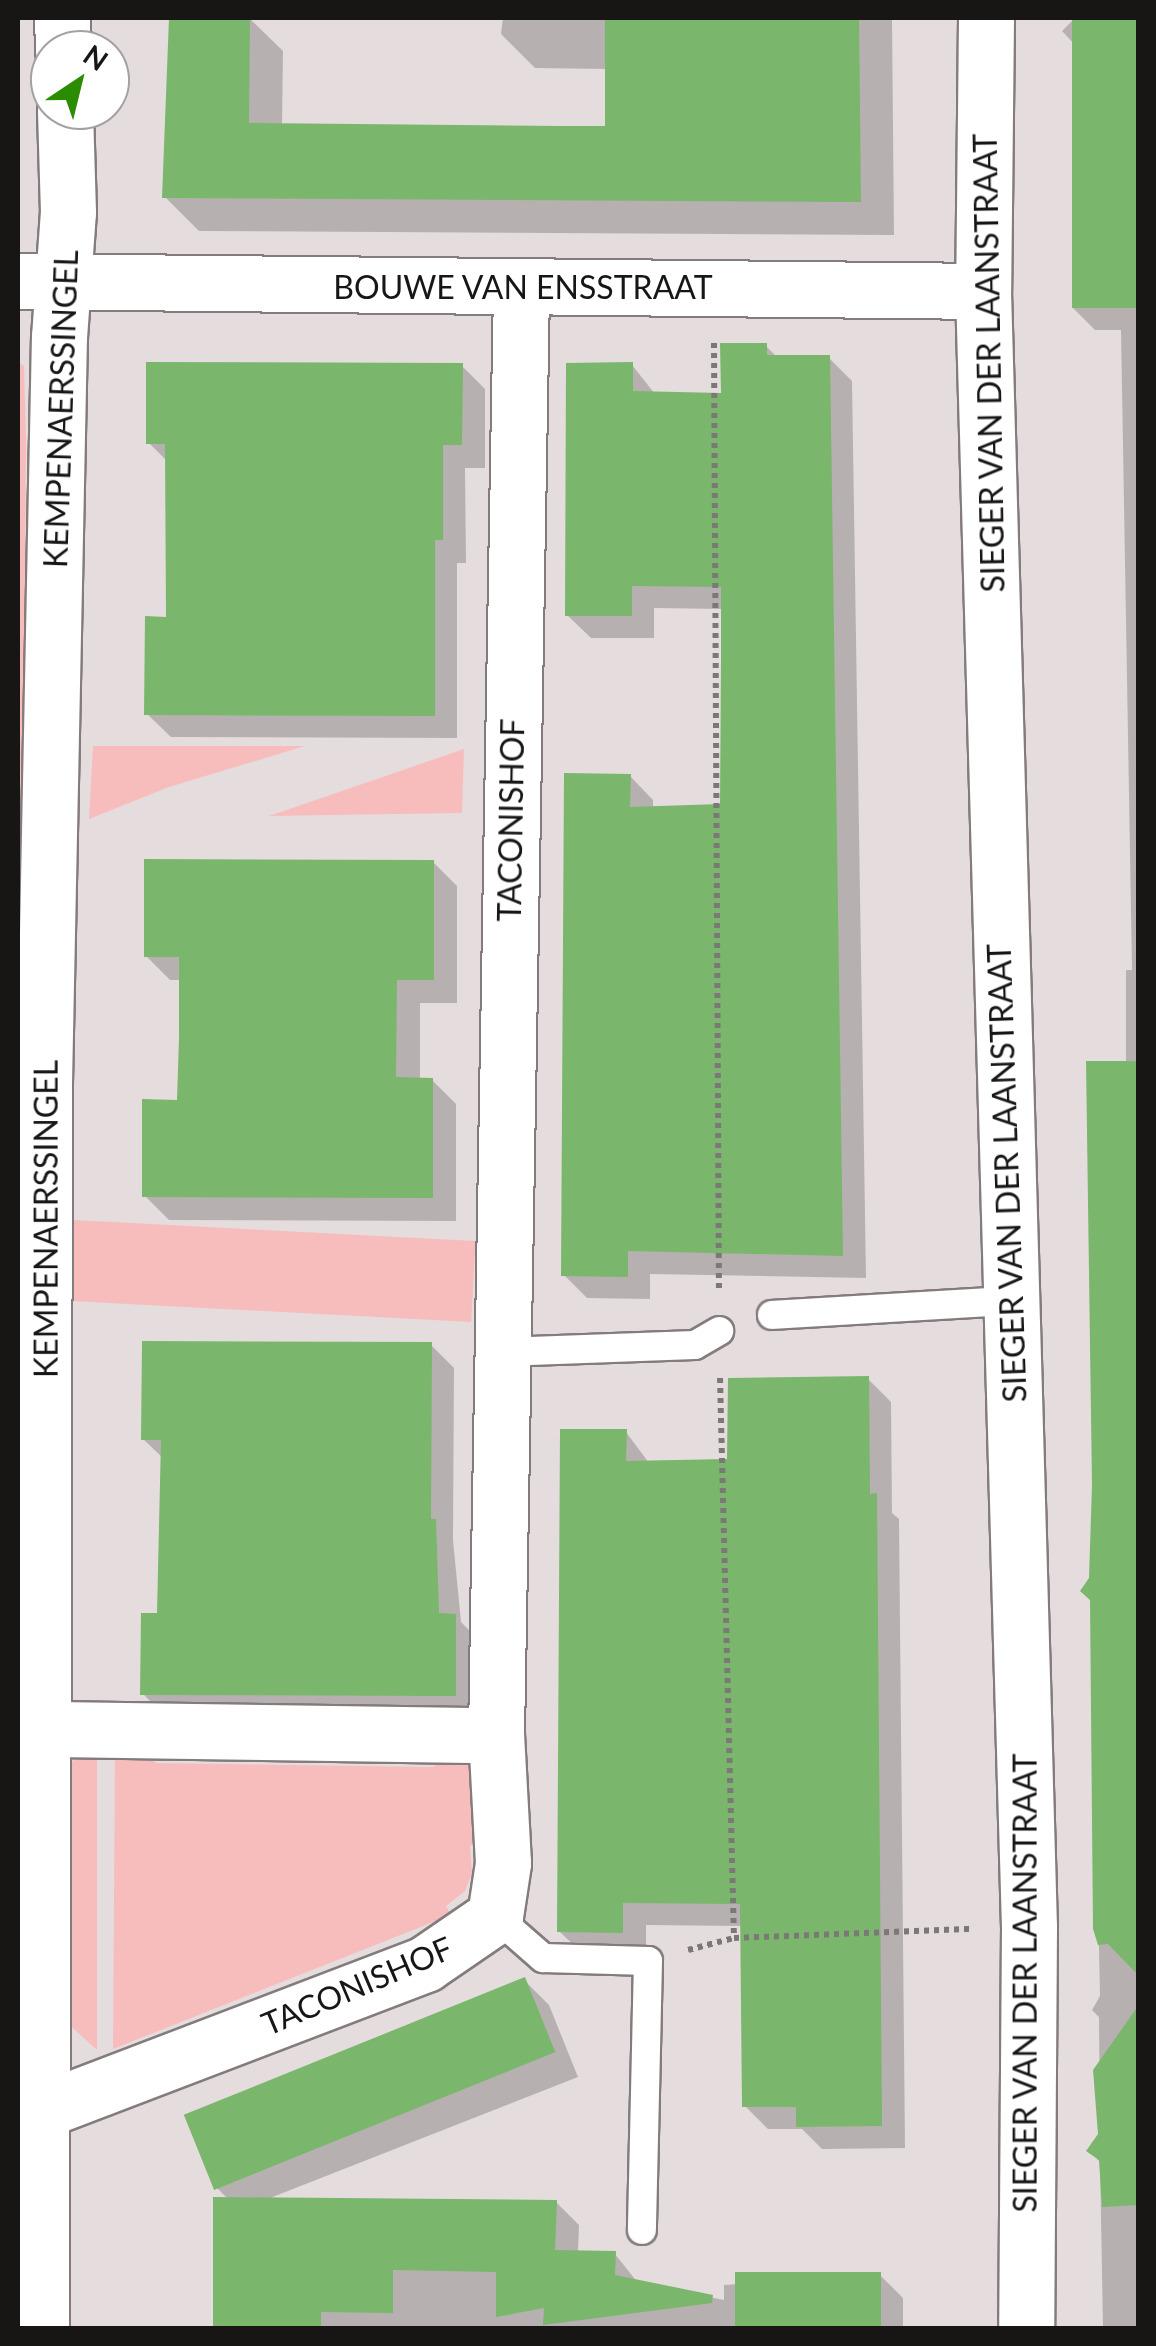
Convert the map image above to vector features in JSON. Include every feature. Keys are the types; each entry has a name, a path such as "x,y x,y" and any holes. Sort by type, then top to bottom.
{"street":[{"name":"SIEGER VAN DER LAANSTRAAT","path":"986,18 984,291 1029,1928 1026,2328"},
{"name":"KEMPENAERSSINGEL","path":"41,2328 47,1729 40,282 68,212 66,130"},
{"name":"BOUWE VAN ENSSTRAAT","path":"40,282 984,291"},
{"name":"TACONISHOF","path":"43,2110 425,1964 495,1916 503,1863 496,1735 521,287"},
{"path":"47,1729 496,1735"}],"lane":[{"path":"772,1315 1010,1301"},
{"path":"502,1352 695,1345 719,1332"},
{"path":"495,1916 544,1958 648,1960 642,2230"}],"path":[{"path":"714,287 719,1332 734,1938"},
{"path":"648,1960 734,1938 1029,1928"}],"shaded area":[{"path":"18,362 24,366 26,439 18,1798"},
{"path":"93,746 305,746 169,787 89,819"},
{"path":"464,749 462,813 269,816"},
{"path":"74,1220 475,1241 471,1322 70,1301"},
{"path":"115,1747 136,1747 156,1763 433,1767 459,1750 472,1753 485,1846 470,1845 472,1873 465,1891 446,1906 451,1915 113,2049"},
{"path":"97,1750 97,2050 65,2021 72,1761"}],"building":[{"path":"169,18 250,18 249,123 605,126 605,18 859,18 861,202 162,198"},
{"path":"1072,18 1138,18 1138,308 1072,308"},
{"path":"720,343 767,343 767,355 830,355 843,1256 628,1251 628,1277 561,1276 564,773 631,774 630,807 720,804 721,662 721,587 632,586 632,616 565,616 566,363 633,362 633,391 721,393"},
{"path":"146,362 463,363 462,445 443,445 443,540 435,540 435,716 144,715 145,616 166,617 165,444 146,444"},
{"path":"144,859 434,860 434,980 397,980 396,1077 433,1078 433,1198 142,1197 142,1099 177,1100 179,1038 179,957 144,957"},
{"path":"1086,1061 1138,1061 1138,1975 1108,1944 1098,1945 1093,1929 1090,1600 1080,1591 1089,1578 1092,1485"},
{"path":"142,1341 432,1342 431,1519 436,1519 439,1613 456,1614 456,1696 140,1695 141,1613 157,1613 161,1440 141,1440"},
{"path":"869,1376 870,1494 877,1493 882,2126 796,2127 796,2107 742,2107 740,1904 623,1903 623,1933 557,1932 560,1429 627,1429 626,1461 727,1459 728,1378"},
{"path":"525,1977 555,2052 214,2190 184,2115"},
{"path":"1138,2006 1138,2205 1102,2207 1099,2160 1086,2151 1098,2134 1093,2070"},
{"path":"213,2197 557,2200 555,2250 616,2251 615,2275 713,2295 712,2303 543,2325 544,2308 496,2317 496,2272 393,2270 393,2313 321,2312 321,2328 213,2328"},
{"path":"735,2272 881,2272 881,2326 735,2326"}]}
